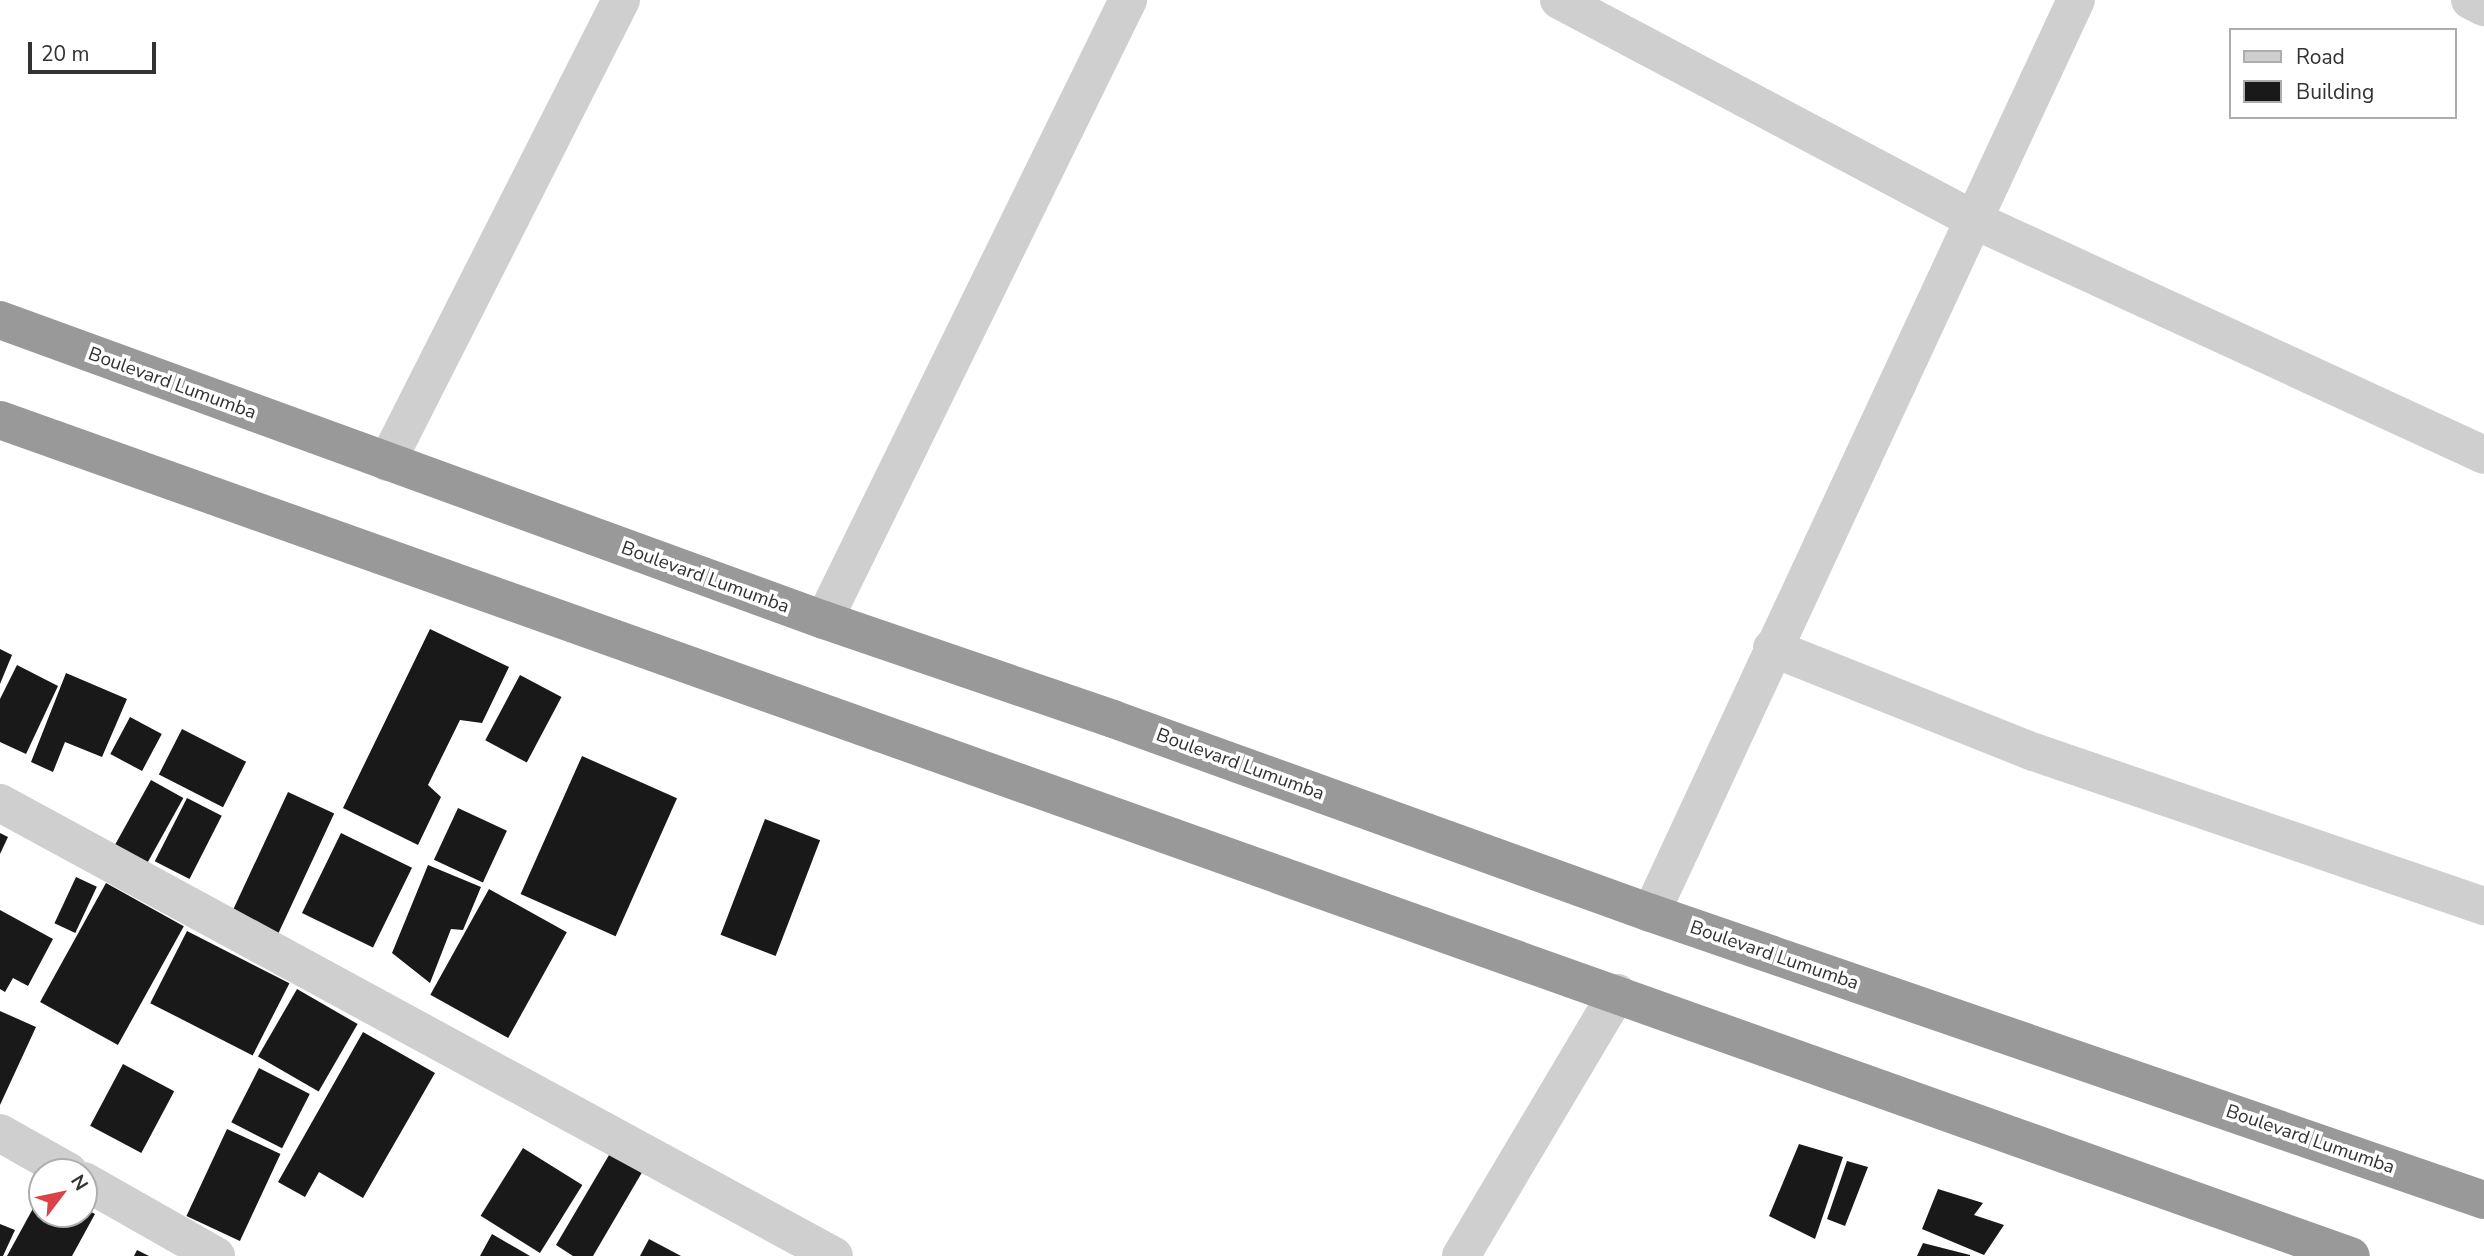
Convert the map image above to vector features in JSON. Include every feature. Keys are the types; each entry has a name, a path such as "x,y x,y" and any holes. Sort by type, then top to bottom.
{"highway":[{"name":"Boulevard Lumumba","path":"0,320 824,621 1113,719 1651,913 2484,1200"},
{"path":"0,420 1084,808 1617,993 2351,1256"}],"street":[{"path":"387,462 621,0"},
{"path":"824,621 1128,0"},
{"path":"1559,0 1976,221 2484,455"},
{"path":"1651,913 1772,648 1976,221 2076,0"},
{"path":"2470,0 2484,7"},
{"path":"1772,648 2034,752 2484,906"},
{"path":"0,803 834,1256"},
{"path":"1461,1256 1617,993"},
{"path":"0,1133 44,1158"},
{"path":"98,1189 216,1256"}],"building":[{"path":"430,629 509,667 482,723 460,720 428,785 441,797 418,845 343,808"},
{"path":"0,649 12,655 0,684"},
{"path":"17,665 58,686 26,754 0,742 0,699"},
{"path":"66,673 127,699 102,757 65,742 53,772 31,762"},
{"path":"520,675 561,697 527,762 485,740"},
{"path":"130,717 162,734 142,771 110,754"},
{"path":"182,729 246,762 223,807 159,774"},
{"path":"582,756 677,798 616,936 521,894"},
{"path":"151,780 183,798 147,864 115,846"},
{"path":"288,792 334,814 278,935 231,913"},
{"path":"187,798 222,816 190,879 155,861"},
{"path":"458,808 507,831 483,882 434,860"},
{"path":"765,819 820,840 776,956 721,935"},
{"path":"0,833 8,837 0,854"},
{"path":"341,833 412,868 373,948 302,913"},
{"path":"428,865 481,887 463,930 451,929 430,983 392,953"},
{"path":"76,877 97,887 75,933 54,923"},
{"path":"106,883 184,926 118,1045 40,1002"},
{"path":"489,889 567,932 508,1038 430,995"},
{"path":"0,910 53,939 28,986 13,978 5,992 0,989"},
{"path":"187,931 289,983 253,1055 150,1003"},
{"path":"297,989 358,1024 319,1092 258,1057"},
{"path":"0,1011 36,1027 0,1105"},
{"path":"363,1032 435,1073 363,1198 319,1172 305,1197 278,1182"},
{"path":"123,1064 174,1091 141,1153 90,1126"},
{"path":"259,1068 310,1094 282,1148 231,1122"},
{"path":"227,1129 280,1154 240,1241 186,1216"},
{"path":"1799,1144 1843,1157 1815,1239 1769,1216"},
{"path":"523,1148 582,1185 540,1253 481,1216"},
{"path":"612,1150 644,1169 593,1256 573,1256 556,1245"},
{"path":"1847,1161 1868,1167 1845,1226 1827,1219"},
{"path":"1938,1189 1983,1203 1974,1215 2004,1225 1984,1255 1922,1229"},
{"path":"28,1218 28,1228 87,1228 72,1256 7,1256"},
{"path":"0,1224 15,1230 3,1256 0,1256"},
{"path":"492,1234 530,1256 480,1256"},
{"path":"649,1239 681,1256 640,1256"},
{"path":"1923,1243 1970,1255 1970,1256 1917,1256"},
{"path":"137,1250 149,1256 134,1256"}]}
